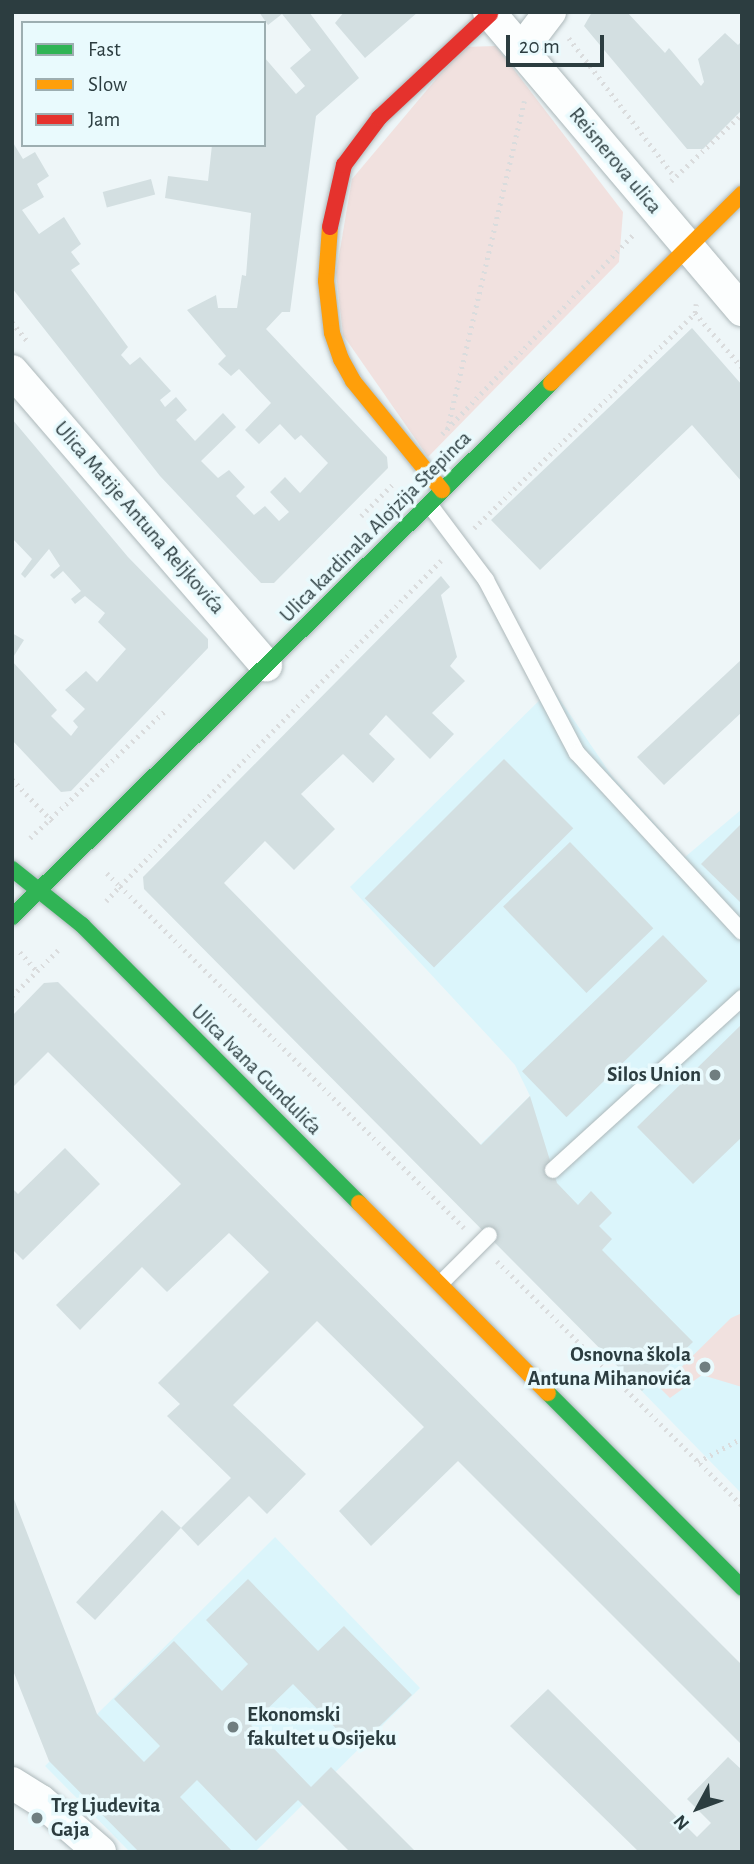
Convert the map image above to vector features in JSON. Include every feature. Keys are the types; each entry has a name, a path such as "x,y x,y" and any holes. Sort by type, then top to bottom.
{"street":[{"name":"Reisnerova ulica","path":"490,13 742,310"},
{"path":"442,491 353,381 332,332 326,281 332,206 344,165 379,118 490,13"},
{"path":"521,50 548,15"},
{"name":"Ulica kardinala Alojzija Stepinca","path":"40,889 742,194"},
{"name":"Ulica Matije Antuna Reljkovića","path":"12,371 266,665"},
{"name":"Ulica Ivana Gundulića","path":"12,869 82,925 742,1588"},
{"path":"12,917 40,889"},
{"path":"12,1783 41,1801 100,1852"}],"lane":[{"path":"429,503 461,541 577,753 742,932"},
{"path":"553,1170 742,998"},
{"path":"440,1284 485,1239"}],"path":[{"path":"548,15 567,34 713,223"},
{"path":"447,430 526,93"},
{"path":"649,201 742,114"},
{"path":"358,520 635,232"},
{"path":"12,996 461,541 695,313 697,301"},
{"path":"695,313 742,367"},
{"path":"22,845 173,704"},
{"path":"12,779 50,819 485,1239 742,1505"},
{"path":"12,943 37,971"},
{"path":"698,1462 742,1438"}],"shaded area":[{"path":"496,46 623,212 619,262 428,457 343,335 336,273 352,179 463,47"},
{"path":"552,688 612,776 685,857 742,809 742,1494 440,1184 530,1096 515,1065 350,887"},
{"path":"742,1313 742,1387 702,1375 670,1398 660,1388 731,1318"},
{"name":"Ekonomski fakultet u Osijeku","path":"275,1537 420,1688 255,1852 130,1852 45,1766"}],"building":[{"path":"259,12 309,12 359,78 316,116 290,312 282,312 266,329 387,457 388,468 274,583 261,583 160,476 12,288 12,141 23,159 35,152 49,176 37,184 44,197 22,210 39,234 64,217 81,244 71,252 80,264 71,270 128,347 121,355 130,365 140,357 171,391 160,400 165,407 176,397 187,410 176,420 195,441 223,413 236,427 201,461 218,478 229,470 245,487 236,496 254,515 265,506 279,521 289,512 270,492 285,477 300,493 328,463 301,435 295,440 280,424 259,444 245,430 271,403 239,369 231,376 218,364 226,356 187,310 216,295 218,308 237,308 242,275 246,276 251,213 165,198 168,176 208,181 212,147 266,147 266,59 296,94 305,86 290,68 311,50 282,14 268,25"},
{"path":"344,12 418,12 365,58 335,23"},
{"path":"592,12 627,12 665,53 669,48 701,86 704,82 698,59 725,33 738,45 742,41 742,110 703,149 687,149 584,26"},
{"path":"151,179 155,194 107,207 103,192"},
{"path":"692,328 742,385 742,482 692,425 540,570 491,520"},
{"path":"12,419 128,557 208,639 208,648 71,791 61,792 12,740 12,661 57,710 51,716 71,736 78,727 73,721 85,709 65,690 86,671 97,682 126,649 98,622 105,613 85,596 75,604 71,599 81,591 63,571 54,579 50,575 60,566 49,549 25,578 21,574 32,559 12,538"},
{"path":"441,576 450,587 441,595 457,657 450,666 465,681 432,713 454,734 430,759 386,715 369,734 395,759 373,783 343,754 301,794 335,829 294,870 265,841 224,883 481,1145 530,1096 557,1183 578,1205 591,1191 612,1213 599,1226 612,1239 602,1250 693,1342 642,1391 144,889 143,877"},
{"path":"12,633 24,640 12,659"},
{"path":"742,659 742,712 664,785 637,757"},
{"path":"504,759 573,828 434,968 365,898"},
{"path":"742,823 742,904 701,864"},
{"path":"570,842 653,928 586,993 503,907"},
{"path":"663,935 707,981 566,1117 522,1071"},
{"path":"58,982 742,1665 742,1745 458,1461 371,1546 339,1511 424,1427 317,1321 233,1405 306,1474 267,1514 249,1496 198,1546 181,1528 231,1478 167,1416 180,1404 158,1383 269,1272 229,1233 167,1292 142,1267 80,1330 56,1305 181,1184 48,1052 12,1088 12,1016 44,983"},
{"name":"Silos Union","path":"742,1024 742,1137 693,1184 637,1127"},
{"path":"65,1148 100,1184 23,1260 12,1249 12,1188 18,1194"},
{"name":"Ekonomski fakultet u Osijeku","path":"12,1494 97,1714 144,1762 160,1746 114,1699 174,1641 222,1691 248,1664 206,1620 248,1579 318,1651 344,1626 412,1695 356,1749 293,1684 251,1725 311,1787 331,1767 416,1852 350,1852 298,1800 256,1841 197,1780 180,1797 233,1852 139,1852 49,1761 12,1668"},
{"path":"162,1510 181,1528 95,1620 76,1602"},
{"path":"548,1689 697,1837 711,1823 687,1799 728,1757 742,1770 742,1852 639,1852 510,1726"}],"traffic: fast":[{"path":"12,917 551,383"},
{"path":"12,869 82,925 359,1203"},
{"path":"548,1393 742,1588"}],"traffic: slow":[{"path":"551,383 742,194"},
{"path":"330,227 326,281 332,333 341,359 353,381 442,490"},
{"path":"359,1203 548,1393"}],"traffic: jam":[{"path":"330,227 344,165 379,118 490,14"}],"place":[{"name":"Silos Union","path":"715,1075"},
{"name":"Osnovna škola Antuna Mihanovića","path":"705,1367"},
{"name":"Ekonomski fakultet u Osijeku","path":"233,1727"},
{"name":"Trg Ljudevita Gaja","path":"37,1818"}]}
